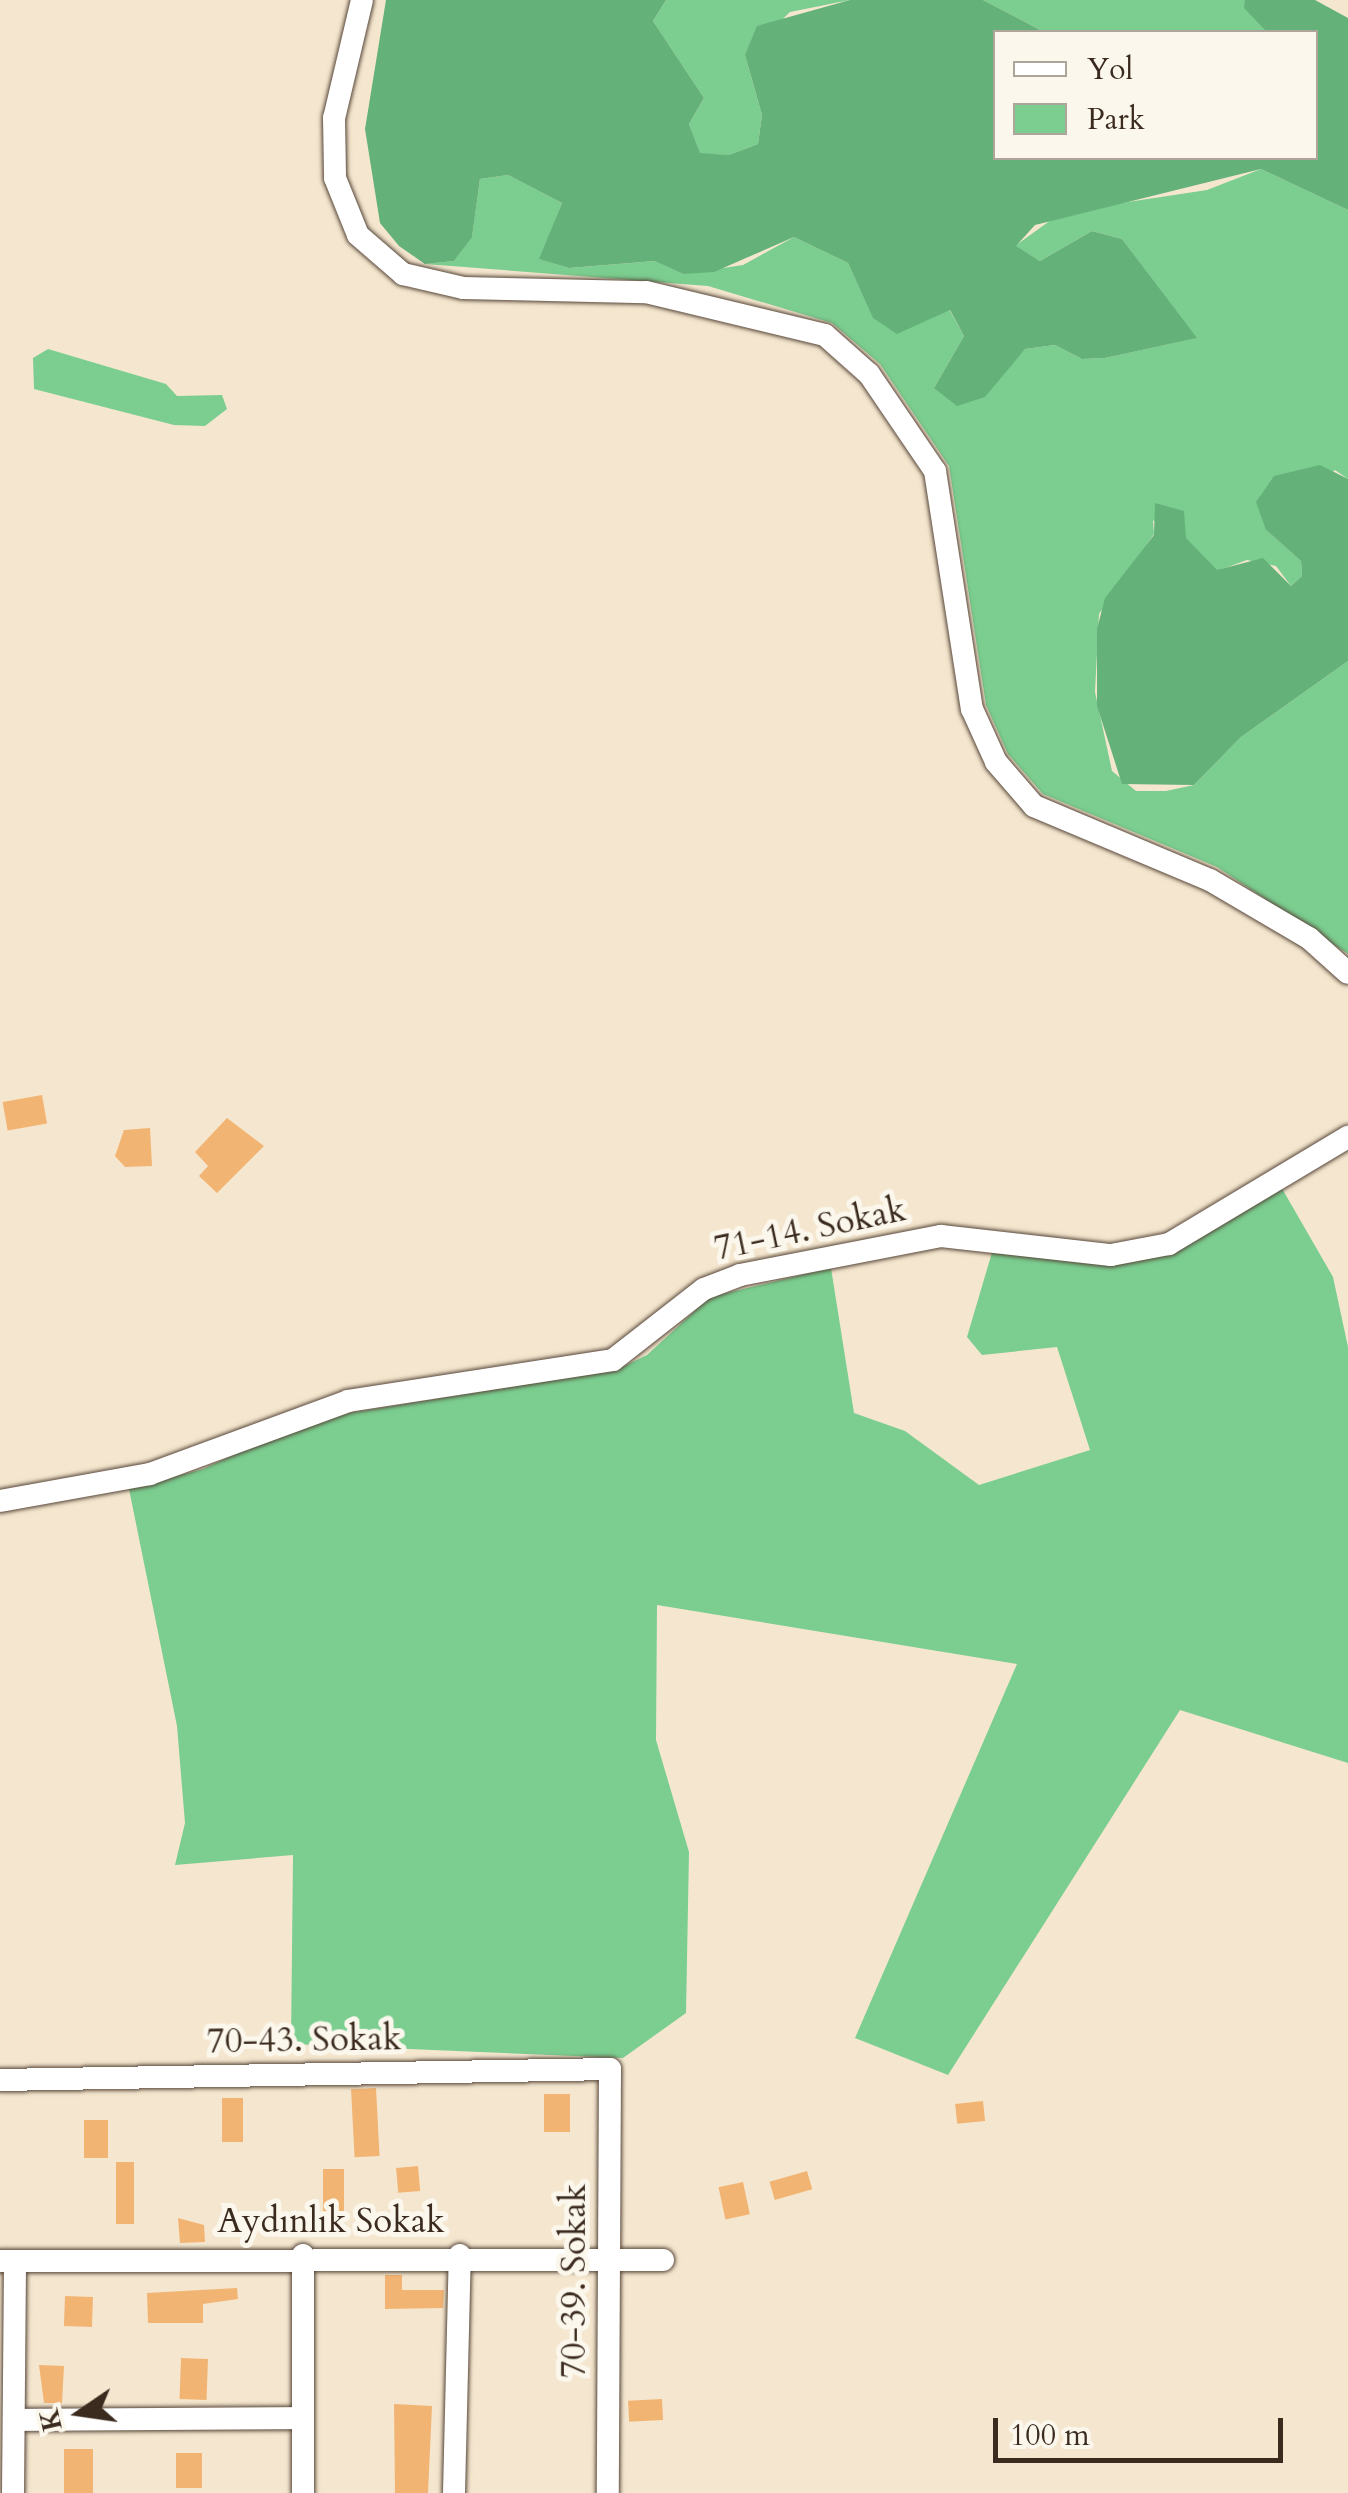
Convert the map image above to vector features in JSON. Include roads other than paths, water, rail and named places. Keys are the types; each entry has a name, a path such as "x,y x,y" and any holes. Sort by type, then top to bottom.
{"street":[{"path":"362,0 334,118 334,178 358,236 403,274 463,288 646,292 825,335 869,374 935,471 972,709 996,762 1034,806 1210,880 1309,938 1348,973"},
{"name":"71-14. Sokak","path":"0,1501 183,1464 309,1410 613,1360 704,1289 740,1275 941,1236 1111,1255 1168,1244 1348,1137"},
{"name":"70-43. Sokak","path":"0,2080 610,2070"},
{"name":"70-39. Sokak","path":"608,2493 610,2070"},
{"path":"303,2255 303,2493"},
{"name":"Aydınlık Sokak","path":"8,2261 303,2255 663,2260"},
{"path":"454,2493 460,2255"},
{"path":"8,2261 13,2493"},
{"path":"14,2420 304,2418"}]}
